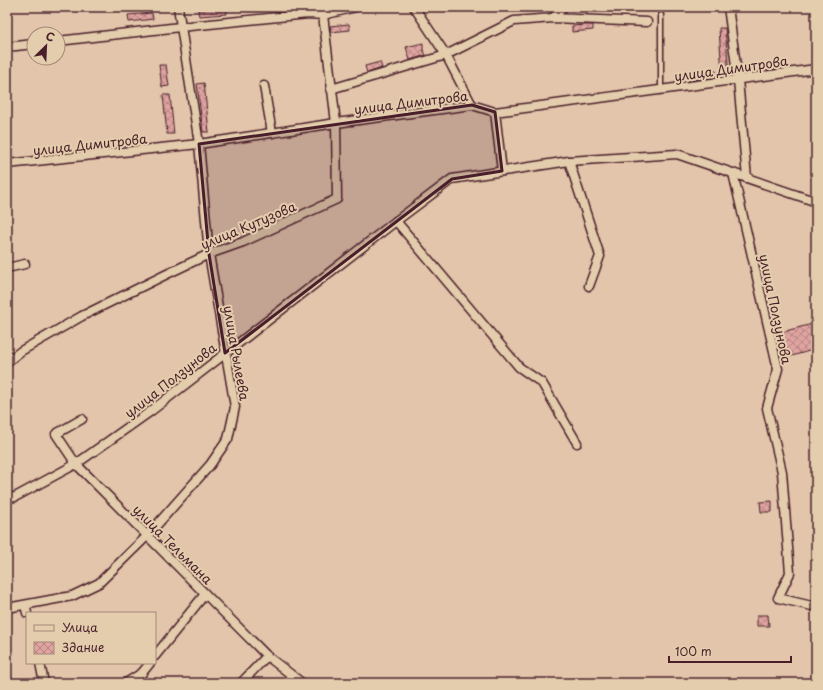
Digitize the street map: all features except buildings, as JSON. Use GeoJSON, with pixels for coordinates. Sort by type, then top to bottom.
{"type":"FeatureCollection","features":[{"type":"Feature","properties":{"kind":"street","name":"улица Рылеева"},"geometry":{"type":"LineString","coordinates":[[7,608],[26,609],[72,596],[98,583],[147,536],[210,465],[228,439],[235,407],[209,254],[199,144],[178,7]]}},
{"type":"Feature","properties":{"kind":"street"},"geometry":{"type":"LineString","coordinates":[[66,40],[308,10],[322,15],[356,7]]}},
{"type":"Feature","properties":{"kind":"street"},"geometry":{"type":"LineString","coordinates":[[414,7],[446,55],[472,105]]}},
{"type":"Feature","properties":{"kind":"street"},"geometry":{"type":"LineString","coordinates":[[553,18],[563,7]]}},
{"type":"Feature","properties":{"kind":"street"},"geometry":{"type":"LineString","coordinates":[[728,7],[738,80],[747,178]]}},
{"type":"Feature","properties":{"kind":"street","name":"улица Кутузова"},"geometry":{"type":"LineString","coordinates":[[7,362],[21,351],[82,316],[209,254],[243,242],[337,199],[336,123],[322,15]]}},
{"type":"Feature","properties":{"kind":"street"},"geometry":{"type":"LineString","coordinates":[[331,89],[446,55],[514,21],[553,18],[647,22]]}},
{"type":"Feature","properties":{"kind":"street"},"geometry":{"type":"LineString","coordinates":[[7,47],[26,45]]}},
{"type":"Feature","properties":{"kind":"street","name":"улица Димитрова"},"geometry":{"type":"LineString","coordinates":[[7,164],[199,144],[336,123],[472,105],[495,112],[816,69]]}},
{"type":"Feature","properties":{"kind":"street"},"geometry":{"type":"LineString","coordinates":[[264,86],[272,133]]}},
{"type":"Feature","properties":{"kind":"street"},"geometry":{"type":"LineString","coordinates":[[495,112],[502,171]]}},
{"type":"Feature","properties":{"kind":"street","name":"улица Ползунова"},"geometry":{"type":"LineString","coordinates":[[7,498],[15,497],[76,464],[151,411],[452,179],[568,161],[677,154],[814,201]]}},
{"type":"Feature","properties":{"kind":"street"},"geometry":{"type":"LineString","coordinates":[[568,161],[600,256],[589,286]]}},
{"type":"Feature","properties":{"kind":"street","name":"улица Ползунова"},"geometry":{"type":"LineString","coordinates":[[733,173],[778,369],[767,408],[782,472],[790,573],[778,598],[816,607]]}},
{"type":"Feature","properties":{"kind":"street"},"geometry":{"type":"LineString","coordinates":[[396,221],[519,367],[542,383],[577,443]]}},
{"type":"Feature","properties":{"kind":"street"},"geometry":{"type":"LineString","coordinates":[[7,268],[25,264]]}},
{"type":"Feature","properties":{"kind":"street","name":"улица Тельмана"},"geometry":{"type":"LineString","coordinates":[[82,419],[56,434],[76,464],[267,656],[302,683]]}},
{"type":"Feature","properties":{"kind":"street"},"geometry":{"type":"LineString","coordinates":[[156,655],[206,594]]}},
{"type":"Feature","properties":{"kind":"street"},"geometry":{"type":"LineString","coordinates":[[241,683],[267,656]]}},
{"type":"Feature","properties":{"kind":"street"},"geometry":{"type":"LineString","coordinates":[[40,664],[44,683]]}},
{"type":"Feature","properties":{"kind":"street"},"geometry":{"type":"LineString","coordinates":[[126,683],[142,673],[149,664]]}},
{"type":"Feature","properties":{"kind":"lane"},"geometry":{"type":"LineString","coordinates":[[660,15],[661,90]]}},
{"type":"Feature","properties":{"kind":"highlighted area"},"geometry":{"type":"Polygon","coordinates":[[[472,105],[495,112],[502,171],[452,179],[225,353],[209,254],[199,144],[472,105]]]}}]}
